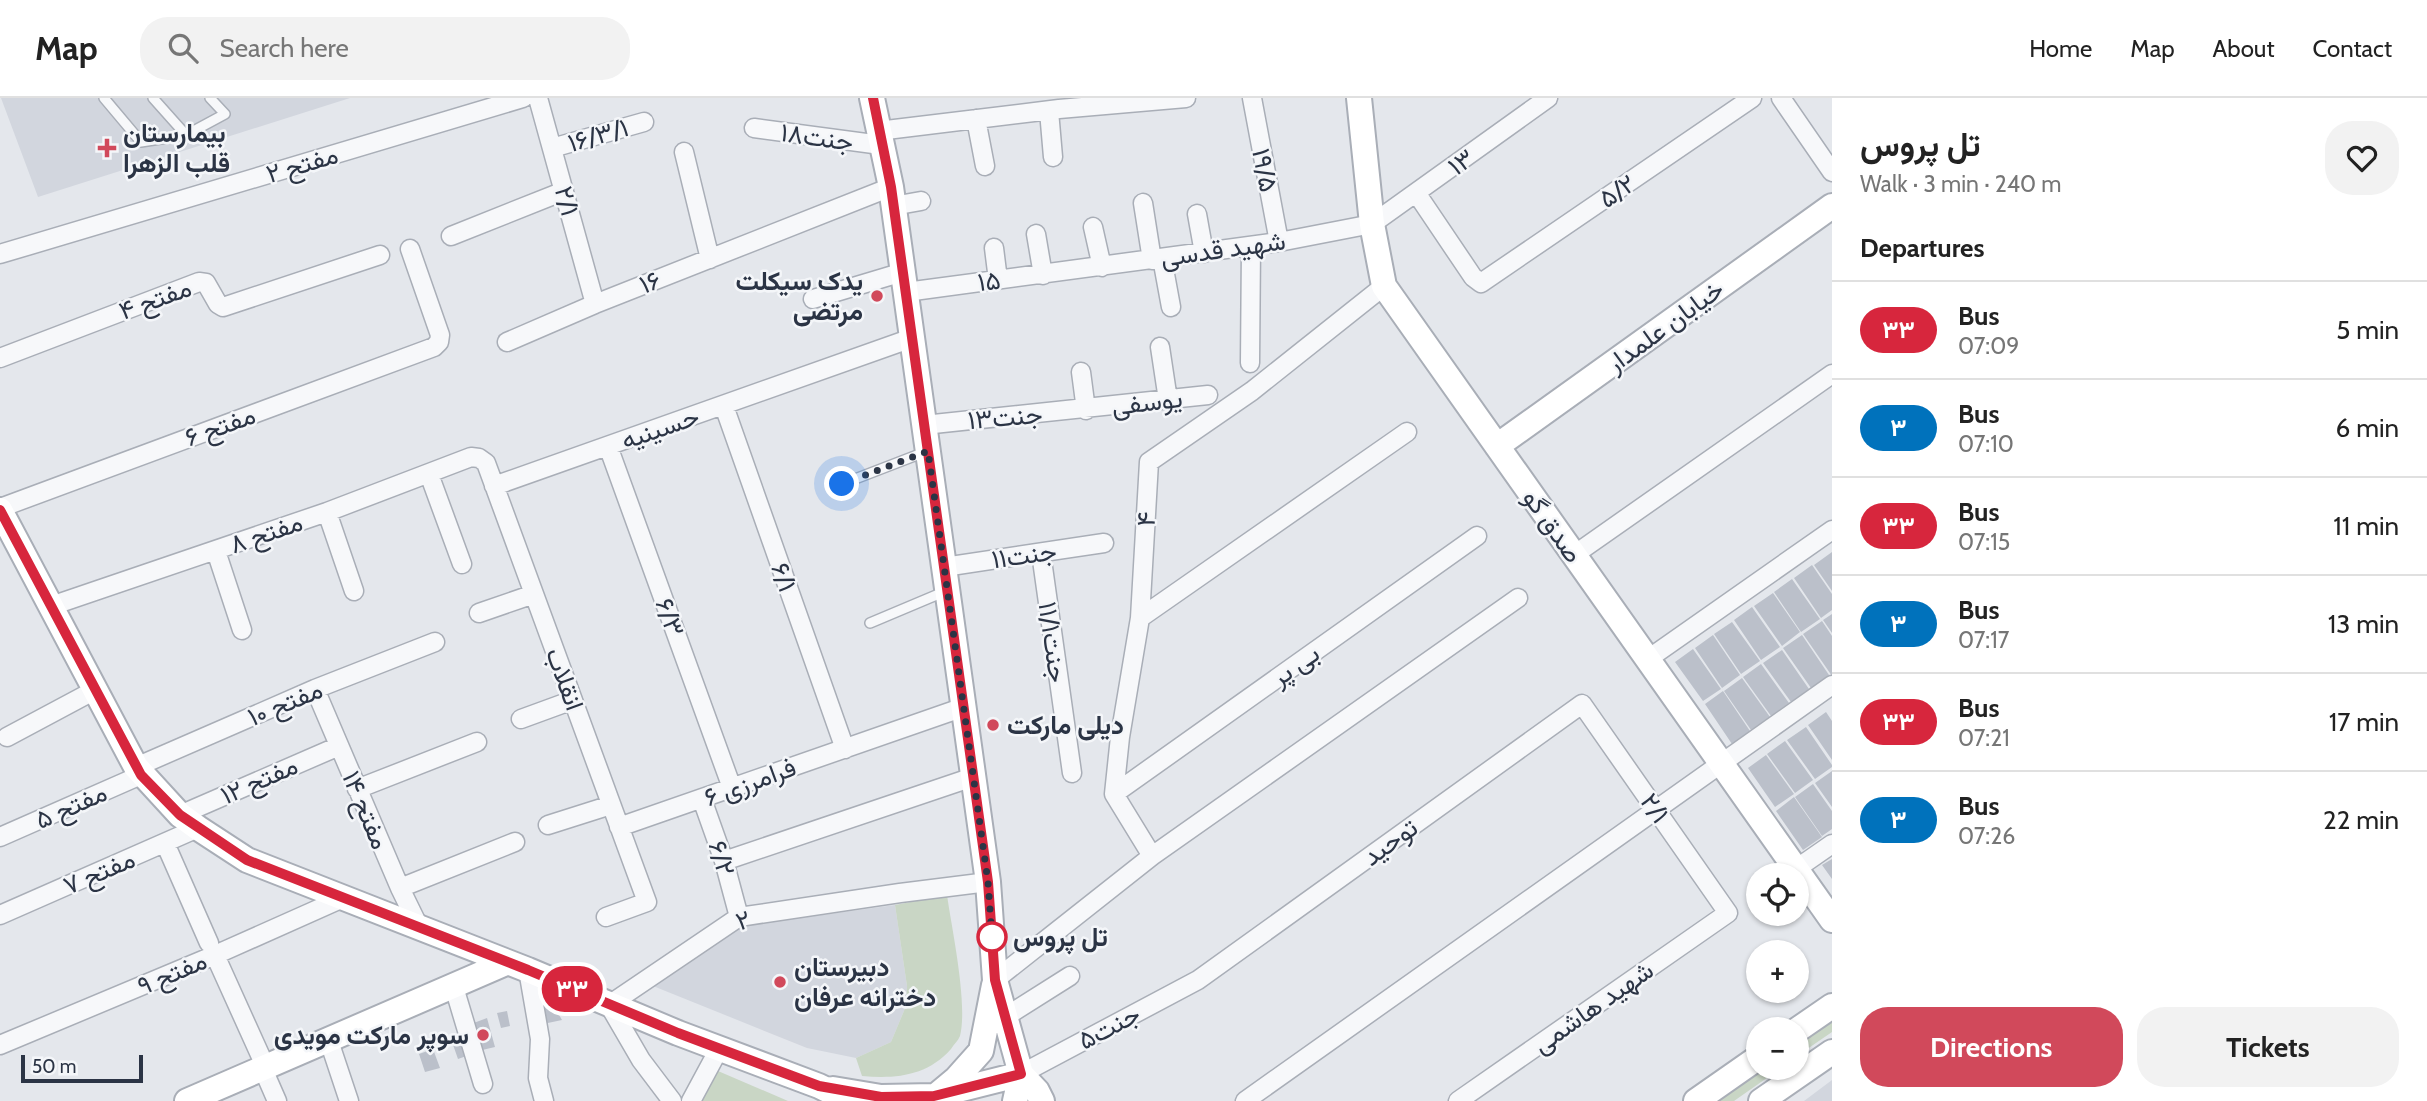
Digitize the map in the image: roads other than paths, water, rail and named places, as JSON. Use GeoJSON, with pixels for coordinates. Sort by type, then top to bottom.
{"type":"FeatureCollection","features":[{"type":"Feature","properties":{"kind":"street","name":"مفتح ۲"},"geometry":{"type":"LineString","coordinates":[[0,254],[523,98]]}},
{"type":"Feature","properties":{"kind":"street","name":"۲/۱"},"geometry":{"type":"LineString","coordinates":[[538,98],[595,304]]}},
{"type":"Feature","properties":{"kind":"street"},"geometry":{"type":"LineString","coordinates":[[873,98],[892,197],[964,707],[988,882],[995,980],[1021,1074],[1037,1091],[1042,1101]]}},
{"type":"Feature","properties":{"kind":"street","name":"جنت۱۸"},"geometry":{"type":"LineString","coordinates":[[754,128],[879,138],[976,120],[1017,106],[1186,98]]}},
{"type":"Feature","properties":{"kind":"street","name":"۱۹/۵"},"geometry":{"type":"LineString","coordinates":[[1252,98],[1279,242]]}},
{"type":"Feature","properties":{"kind":"street","name":"صدق گو"},"geometry":{"type":"LineString","coordinates":[[1359,98],[1372,224],[1384,286],[1792,863]]}},
{"type":"Feature","properties":{"kind":"street","name":"۱۳"},"geometry":{"type":"LineString","coordinates":[[1372,224],[1548,98]]}},
{"type":"Feature","properties":{"kind":"street","name":"۵/۲"},"geometry":{"type":"LineString","coordinates":[[1417,194],[1473,276],[1481,283],[1752,98]]}},
{"type":"Feature","properties":{"kind":"street"},"geometry":{"type":"LineString","coordinates":[[1781,98],[1832,172]]}},
{"type":"Feature","properties":{"kind":"street"},"geometry":{"type":"LineString","coordinates":[[1053,157],[1055,106]]}},
{"type":"Feature","properties":{"kind":"street"},"geometry":{"type":"LineString","coordinates":[[976,120],[985,166]]}},
{"type":"Feature","properties":{"kind":"street","name":"۱۶/۳/۱"},"geometry":{"type":"LineString","coordinates":[[552,148],[644,122]]}},
{"type":"Feature","properties":{"kind":"street"},"geometry":{"type":"LineString","coordinates":[[684,152],[710,259]]}},
{"type":"Feature","properties":{"kind":"street"},"geometry":{"type":"LineString","coordinates":[[451,236],[564,191]]}},
{"type":"Feature","properties":{"kind":"street","name":"۱۶"},"geometry":{"type":"LineString","coordinates":[[507,342],[795,225],[892,197],[921,201]]}},
{"type":"Feature","properties":{"kind":"street"},"geometry":{"type":"LineString","coordinates":[[1143,203],[1171,307]]}},
{"type":"Feature","properties":{"kind":"street","name":"خیابان علمدار"},"geometry":{"type":"LineString","coordinates":[[1497,446],[1832,206]]}},
{"type":"Feature","properties":{"kind":"street"},"geometry":{"type":"LineString","coordinates":[[1197,214],[1204,253]]}},
{"type":"Feature","properties":{"kind":"street","name":"شهید قدسی"},"geometry":{"type":"LineString","coordinates":[[1073,271],[1279,242],[1372,224]]}},
{"type":"Feature","properties":{"kind":"street"},"geometry":{"type":"LineString","coordinates":[[1093,227],[1102,267]]}},
{"type":"Feature","properties":{"kind":"street"},"geometry":{"type":"LineString","coordinates":[[1036,234],[1042,275]]}},
{"type":"Feature","properties":{"kind":"street"},"geometry":{"type":"LineString","coordinates":[[1250,363],[1251,246]]}},
{"type":"Feature","properties":{"kind":"street"},"geometry":{"type":"LineString","coordinates":[[994,248],[998,280]]}},
{"type":"Feature","properties":{"kind":"street","name":"مفتح ۶"},"geometry":{"type":"LineString","coordinates":[[0,509],[434,347],[439,342],[440,335],[410,249]]}},
{"type":"Feature","properties":{"kind":"street","name":"مفتح ۴"},"geometry":{"type":"LineString","coordinates":[[0,358],[199,282],[206,283],[218,304],[223,307],[380,255]]}},
{"type":"Feature","properties":{"kind":"street","name":"۱۵"},"geometry":{"type":"LineString","coordinates":[[813,299],[904,282],[998,280],[1073,271]]}},
{"type":"Feature","properties":{"kind":"street","name":"۴"},"geometry":{"type":"LineString","coordinates":[[1114,794],[1120,737],[1140,618],[1149,462],[1252,391],[1384,286]]}},
{"type":"Feature","properties":{"kind":"street","name":"حسینیه"},"geometry":{"type":"LineString","coordinates":[[494,486],[912,338]]}},
{"type":"Feature","properties":{"kind":"street"},"geometry":{"type":"LineString","coordinates":[[1160,347],[1168,400]]}},
{"type":"Feature","properties":{"kind":"street"},"geometry":{"type":"LineString","coordinates":[[1081,372],[1086,410]]}},
{"type":"Feature","properties":{"kind":"street"},"geometry":{"type":"LineString","coordinates":[[1574,555],[1832,374]]}},
{"type":"Feature","properties":{"kind":"street","name":"یوسفی"},"geometry":{"type":"LineString","coordinates":[[1086,410],[1208,395]]}},
{"type":"Feature","properties":{"kind":"street","name":"۶/۱"},"geometry":{"type":"LineString","coordinates":[[724,406],[845,749]]}},
{"type":"Feature","properties":{"kind":"street","name":"جنت۱۳"},"geometry":{"type":"LineString","coordinates":[[924,425],[1086,410]]}},
{"type":"Feature","properties":{"kind":"street"},"geometry":{"type":"LineString","coordinates":[[1140,618],[1407,432]]}},
{"type":"Feature","properties":{"kind":"street","name":"۶/۳"},"geometry":{"type":"LineString","coordinates":[[608,446],[732,788]]}},
{"type":"Feature","properties":{"kind":"street","name":"مفتح ۸"},"geometry":{"type":"LineString","coordinates":[[51,606],[327,512],[471,457],[479,458]]}},
{"type":"Feature","properties":{"kind":"street","name":"انقلاب"},"geometry":{"type":"LineString","coordinates":[[479,458],[486,463],[647,902],[606,917]]}},
{"type":"Feature","properties":{"kind":"street"},"geometry":{"type":"LineString","coordinates":[[429,474],[462,564]]}},
{"type":"Feature","properties":{"kind":"street"},"geometry":{"type":"LineString","coordinates":[[0,509],[139,771],[189,822],[247,860],[719,1049],[819,1086],[850,1101]]}},
{"type":"Feature","properties":{"kind":"street"},"geometry":{"type":"LineString","coordinates":[[327,512],[354,591]]}},
{"type":"Feature","properties":{"kind":"street"},"geometry":{"type":"LineString","coordinates":[[1648,659],[1832,530]]}},
{"type":"Feature","properties":{"kind":"street","name":"بی پر"},"geometry":{"type":"LineString","coordinates":[[1114,794],[1477,536]]}},
{"type":"Feature","properties":{"kind":"street","name":"جنت۱۱"},"geometry":{"type":"LineString","coordinates":[[946,579],[1041,553],[1104,543]]}},
{"type":"Feature","properties":{"kind":"street"},"geometry":{"type":"LineString","coordinates":[[216,551],[242,630]]}},
{"type":"Feature","properties":{"kind":"street","name":"جنت۱۱/۱"},"geometry":{"type":"LineString","coordinates":[[1041,553],[1072,773]]}},
{"type":"Feature","properties":{"kind":"street"},"geometry":{"type":"LineString","coordinates":[[479,614],[534,594]]}},
{"type":"Feature","properties":{"kind":"street"},"geometry":{"type":"LineString","coordinates":[[942,1099],[981,1051],[995,980],[1152,856],[1518,598]]}},
{"type":"Feature","properties":{"kind":"street","name":"مفتح ۱۰"},"geometry":{"type":"LineString","coordinates":[[139,771],[315,690],[435,642]]}},
{"type":"Feature","properties":{"kind":"street"},"geometry":{"type":"LineString","coordinates":[[1245,1101],[1832,685]]}},
{"type":"Feature","properties":{"kind":"street"},"geometry":{"type":"LineString","coordinates":[[7,737],[95,690]]}},
{"type":"Feature","properties":{"kind":"street","name":"مفتح ۱۴"},"geometry":{"type":"LineString","coordinates":[[315,690],[420,929]]}},
{"type":"Feature","properties":{"kind":"street"},"geometry":{"type":"LineString","coordinates":[[522,719],[572,700]]}},
{"type":"Feature","properties":{"kind":"street","name":"۲/۱"},"geometry":{"type":"LineString","coordinates":[[1582,704],[1728,913]]}},
{"type":"Feature","properties":{"kind":"street","name":"توحید"},"geometry":{"type":"LineString","coordinates":[[1198,980],[1582,704]]}},
{"type":"Feature","properties":{"kind":"street","name":"فرامرزی ۶"},"geometry":{"type":"LineString","coordinates":[[619,827],[964,707]]}},
{"type":"Feature","properties":{"kind":"street"},"geometry":{"type":"LineString","coordinates":[[357,789],[477,742]]}},
{"type":"Feature","properties":{"kind":"street","name":"مفتح ۱۲"},"geometry":{"type":"LineString","coordinates":[[189,822],[339,746]]}},
{"type":"Feature","properties":{"kind":"street","name":"مفتح ۵"},"geometry":{"type":"LineString","coordinates":[[0,837],[139,771]]}},
{"type":"Feature","properties":{"kind":"street"},"geometry":{"type":"LineString","coordinates":[[724,861],[973,777]]}},
{"type":"Feature","properties":{"kind":"street"},"geometry":{"type":"LineString","coordinates":[[1114,794],[1152,856]]}},
{"type":"Feature","properties":{"kind":"street","name":"۶/۲"},"geometry":{"type":"LineString","coordinates":[[702,799],[724,861],[739,917]]}},
{"type":"Feature","properties":{"kind":"street"},"geometry":{"type":"LineString","coordinates":[[548,825],[611,805]]}},
{"type":"Feature","properties":{"kind":"street","name":"مفتح ۷"},"geometry":{"type":"LineString","coordinates":[[0,915],[165,843],[189,822]]}},
{"type":"Feature","properties":{"kind":"street"},"geometry":{"type":"LineString","coordinates":[[400,888],[515,842]]}},
{"type":"Feature","properties":{"kind":"street"},"geometry":{"type":"LineString","coordinates":[[165,843],[277,1101]]}},
{"type":"Feature","properties":{"kind":"street"},"geometry":{"type":"LineString","coordinates":[[1805,863],[1832,844]]}},
{"type":"Feature","properties":{"kind":"street","name":"۲"},"geometry":{"type":"LineString","coordinates":[[609,1004],[739,917],[988,882]]}},
{"type":"Feature","properties":{"kind":"street","name":"صدق گو"},"geometry":{"type":"LineString","coordinates":[[1809,887],[1832,920]]}},
{"type":"Feature","properties":{"kind":"street","name":"مفتح ۹"},"geometry":{"type":"LineString","coordinates":[[0,1045],[212,949],[343,898]]}},
{"type":"Feature","properties":{"kind":"street","name":"شهید هاشمی"},"geometry":{"type":"LineString","coordinates":[[1458,1101],[1728,913]]}},
{"type":"Feature","properties":{"kind":"street"},"geometry":{"type":"LineString","coordinates":[[187,1101],[215,1096],[264,1069],[454,987],[517,967]]}},
{"type":"Feature","properties":{"kind":"street"},"geometry":{"type":"LineString","coordinates":[[517,967],[540,1039],[538,1078],[544,1101]]}},
{"type":"Feature","properties":{"kind":"street"},"geometry":{"type":"LineString","coordinates":[[1005,1017],[1070,976]]}},
{"type":"Feature","properties":{"kind":"street","name":"جنت۵"},"geometry":{"type":"LineString","coordinates":[[1021,1074],[1198,980]]}},
{"type":"Feature","properties":{"kind":"street"},"geometry":{"type":"LineString","coordinates":[[454,987],[483,1084]]}},
{"type":"Feature","properties":{"kind":"street"},"geometry":{"type":"LineString","coordinates":[[609,1004],[641,1060],[673,1101]]}},
{"type":"Feature","properties":{"kind":"street"},"geometry":{"type":"LineString","coordinates":[[1809,1022],[1832,1006]]}},
{"type":"Feature","properties":{"kind":"street"},"geometry":{"type":"LineString","coordinates":[[330,1041],[349,1101]]}},
{"type":"Feature","properties":{"kind":"street"},"geometry":{"type":"LineString","coordinates":[[691,1101],[719,1049]]}},
{"type":"Feature","properties":{"kind":"street"},"geometry":{"type":"LineString","coordinates":[[1761,1101],[1832,1052]]}},
{"type":"Feature","properties":{"kind":"street"},"geometry":{"type":"LineString","coordinates":[[1696,1101],[1746,1066]]}},
{"type":"Feature","properties":{"kind":"street"},"geometry":{"type":"LineString","coordinates":[[819,1086],[881,1097],[942,1099],[1021,1074]]}},
{"type":"Feature","properties":{"kind":"street"},"geometry":{"type":"LineString","coordinates":[[1015,1101],[1021,1074]]}},
{"type":"Feature","properties":{"kind":"lane"},"geometry":{"type":"LineString","coordinates":[[104,98],[141,142],[186,135],[225,114],[210,98]]}},
{"type":"Feature","properties":{"kind":"lane"},"geometry":{"type":"LineString","coordinates":[[153,98],[186,135]]}},
{"type":"Feature","properties":{"kind":"lane"},"geometry":{"type":"LineString","coordinates":[[842,484],[928,451]]}},
{"type":"Feature","properties":{"kind":"lane"},"geometry":{"type":"LineString","coordinates":[[870,623],[946,579]]}},
{"type":"Feature","properties":{"kind":"place","name":"بیمارستان قلب الزهرا"},"geometry":{"type":"Point","coordinates":[107,148]}},
{"type":"Feature","properties":{"kind":"place","name":"یدک سیکلت مرتضی"},"geometry":{"type":"Point","coordinates":[877,296]}},
{"type":"Feature","properties":{"kind":"place","name":"دیلی مارکت"},"geometry":{"type":"Point","coordinates":[993,725]}},
{"type":"Feature","properties":{"kind":"place","name":"تل پروس"},"geometry":{"type":"Point","coordinates":[992,937]}},
{"type":"Feature","properties":{"kind":"place","name":"دبیرستان دخترانه عرفان"},"geometry":{"type":"Point","coordinates":[780,982]}},
{"type":"Feature","properties":{"kind":"place","name":"سوپر مارکت مویدی"},"geometry":{"type":"Point","coordinates":[483,1035]}}]}
